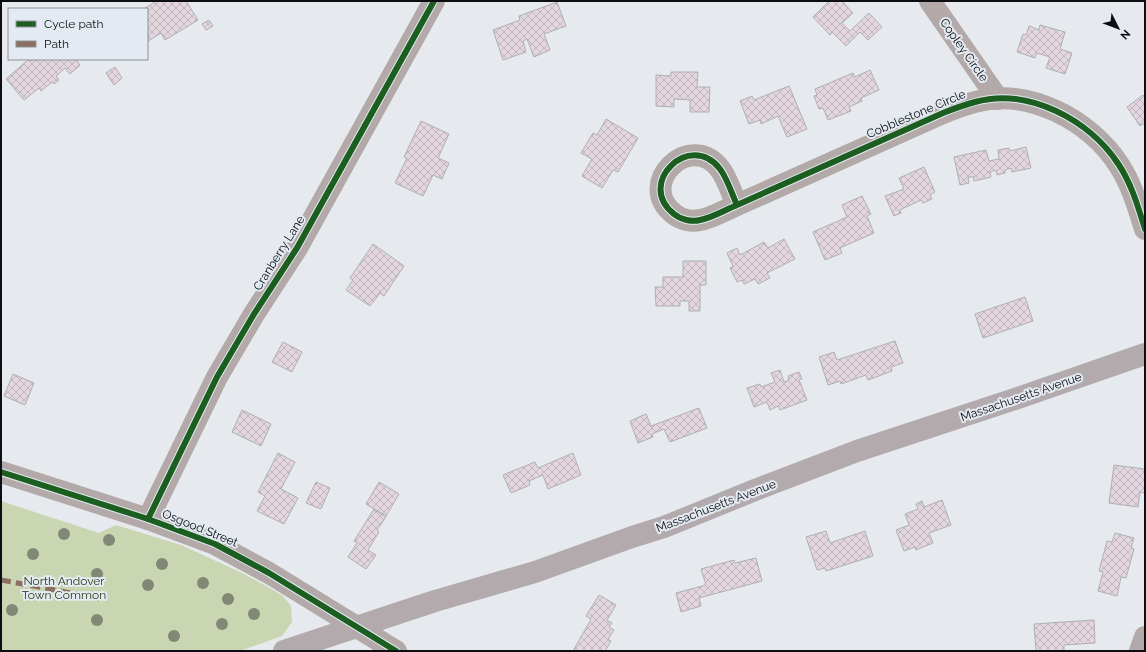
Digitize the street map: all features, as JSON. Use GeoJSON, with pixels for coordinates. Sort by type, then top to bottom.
{"type":"FeatureCollection","features":[{"type":"Feature","properties":{"kind":"main road","name":"Massachusetts Avenue"},"geometry":{"type":"LineString","coordinates":[[284,651],[435,601],[535,572],[664,527],[755,490],[857,452],[1145,354]]}},
{"type":"Feature","properties":{"kind":"street","name":"Cranberry Lane"},"geometry":{"type":"LineString","coordinates":[[148,519],[217,377],[254,314],[298,248],[434,1]]}},
{"type":"Feature","properties":{"kind":"street","name":"Copley Circle"},"geometry":{"type":"LineString","coordinates":[[930,1],[998,99]]}},
{"type":"Feature","properties":{"kind":"street","name":"Cobblestone Circle"},"geometry":{"type":"LineString","coordinates":[[736,205],[943,113],[975,102],[998,99],[1024,100],[1052,109],[1080,124],[1101,142],[1119,164],[1131,187],[1145,230]]}},
{"type":"Feature","properties":{"kind":"street","name":"Osgood Street"},"geometry":{"type":"LineString","coordinates":[[1,472],[148,519],[215,544],[305,594],[396,651]]}},
{"type":"Feature","properties":{"kind":"street"},"geometry":{"type":"LineString","coordinates":[[1140,651],[1145,637]]}},
{"type":"Feature","properties":{"kind":"green space","name":"North Andover Town Common"},"geometry":{"type":"Polygon","coordinates":[[[1,501],[99,533],[116,525],[181,545],[242,573],[283,596],[291,606],[292,622],[282,636],[240,651],[1,651],[1,501]]]}},
{"type":"Feature","properties":{"kind":"building"},"geometry":{"type":"Polygon","coordinates":[[[156,1],[186,1],[198,20],[165,40],[161,33],[148,41],[148,8],[146,8],[156,1]]]}},
{"type":"Feature","properties":{"kind":"building"},"geometry":{"type":"Polygon","coordinates":[[[829,1],[842,1],[853,13],[842,23],[850,31],[869,13],[882,27],[868,40],[860,32],[846,46],[832,32],[830,35],[813,17],[829,1]]]}},
{"type":"Feature","properties":{"kind":"building"},"geometry":{"type":"Polygon","coordinates":[[[557,2],[566,26],[544,34],[550,50],[534,57],[527,39],[523,41],[526,52],[503,60],[493,30],[520,20],[519,16],[557,2]]]}},
{"type":"Feature","properties":{"kind":"building"},"geometry":{"type":"Polygon","coordinates":[[[209,20],[213,26],[206,30],[202,24],[209,20]]]}},
{"type":"Feature","properties":{"kind":"building"},"geometry":{"type":"Polygon","coordinates":[[[1040,25],[1065,32],[1060,49],[1072,53],[1065,74],[1046,68],[1050,57],[1037,53],[1035,58],[1017,52],[1023,34],[1026,35],[1029,26],[1039,30],[1040,25]]]}},
{"type":"Feature","properties":{"kind":"building"},"geometry":{"type":"Polygon","coordinates":[[[28,60],[78,60],[77,61],[80,65],[70,74],[65,68],[56,76],[59,80],[54,84],[52,82],[41,91],[39,88],[24,100],[6,79],[28,60]]]}},
{"type":"Feature","properties":{"kind":"building"},"geometry":{"type":"Polygon","coordinates":[[[115,67],[122,78],[114,85],[106,73],[115,67]]]}},
{"type":"Feature","properties":{"kind":"building"},"geometry":{"type":"Polygon","coordinates":[[[870,70],[879,90],[861,98],[862,101],[849,107],[851,111],[828,120],[823,108],[819,109],[814,96],[817,95],[815,89],[853,73],[855,77],[870,70]]]}},
{"type":"Feature","properties":{"kind":"building"},"geometry":{"type":"Polygon","coordinates":[[[671,72],[698,72],[697,87],[710,87],[709,112],[690,112],[690,100],[674,99],[674,107],[656,106],[656,75],[671,76],[671,72]]]}},
{"type":"Feature","properties":{"kind":"building"},"geometry":{"type":"Polygon","coordinates":[[[789,86],[807,129],[787,137],[778,116],[761,124],[760,120],[749,124],[740,101],[752,96],[754,100],[789,86]]]}},
{"type":"Feature","properties":{"kind":"building"},"geometry":{"type":"Polygon","coordinates":[[[1143,95],[1145,97],[1145,123],[1140,126],[1127,107],[1143,95]]]}},
{"type":"Feature","properties":{"kind":"building"},"geometry":{"type":"Polygon","coordinates":[[[606,119],[638,138],[618,172],[613,170],[602,188],[582,176],[592,159],[581,153],[593,133],[597,135],[606,119]]]}},
{"type":"Feature","properties":{"kind":"building"},"geometry":{"type":"Polygon","coordinates":[[[421,121],[449,134],[438,158],[449,163],[442,179],[433,175],[423,196],[395,183],[407,158],[404,157],[421,121]]]}},
{"type":"Feature","properties":{"kind":"building"},"geometry":{"type":"Polygon","coordinates":[[[1026,147],[1031,168],[1012,172],[1011,168],[1005,170],[1005,173],[997,175],[996,170],[990,172],[991,177],[974,181],[973,176],[968,178],[969,183],[960,185],[954,157],[986,150],[989,161],[999,159],[998,150],[1009,148],[1010,151],[1026,147]]]}},
{"type":"Feature","properties":{"kind":"building"},"geometry":{"type":"Polygon","coordinates":[[[924,167],[935,192],[930,195],[932,199],[923,203],[921,200],[900,210],[901,213],[894,216],[885,196],[904,189],[899,178],[924,167]]]}},
{"type":"Feature","properties":{"kind":"building"},"geometry":{"type":"Polygon","coordinates":[[[862,196],[871,214],[867,216],[874,233],[840,248],[842,253],[825,260],[813,232],[847,217],[842,205],[862,196]]]}},
{"type":"Feature","properties":{"kind":"building"},"geometry":{"type":"Polygon","coordinates":[[[784,239],[795,259],[767,273],[770,278],[758,284],[755,279],[744,284],[742,280],[737,282],[730,268],[733,266],[727,253],[737,248],[740,255],[764,242],[768,248],[784,239]]]}},
{"type":"Feature","properties":{"kind":"building"},"geometry":{"type":"Polygon","coordinates":[[[373,244],[404,266],[384,296],[380,293],[370,306],[346,290],[353,280],[350,278],[373,244]]]}},
{"type":"Feature","properties":{"kind":"building"},"geometry":{"type":"Polygon","coordinates":[[[683,261],[706,261],[706,285],[700,285],[700,311],[689,311],[689,301],[680,301],[680,306],[656,306],[655,287],[663,287],[663,277],[683,277],[683,261]]]}},
{"type":"Feature","properties":{"kind":"building"},"geometry":{"type":"Polygon","coordinates":[[[1025,297],[1033,321],[983,338],[975,314],[1025,297]]]}},
{"type":"Feature","properties":{"kind":"building"},"geometry":{"type":"Polygon","coordinates":[[[895,341],[903,363],[891,367],[892,371],[868,380],[866,375],[841,384],[840,381],[828,385],[819,357],[834,352],[837,360],[895,341]]]}},
{"type":"Feature","properties":{"kind":"building"},"geometry":{"type":"Polygon","coordinates":[[[283,342],[302,352],[292,372],[272,362],[283,342]]]}},
{"type":"Feature","properties":{"kind":"building"},"geometry":{"type":"Polygon","coordinates":[[[780,370],[784,382],[789,380],[788,376],[799,372],[802,379],[799,380],[807,400],[780,410],[778,406],[770,410],[767,402],[754,407],[747,388],[760,384],[761,387],[775,382],[771,373],[780,370]]]}},
{"type":"Feature","properties":{"kind":"building"},"geometry":{"type":"Polygon","coordinates":[[[13,374],[34,383],[25,405],[4,396],[13,374]]]}},
{"type":"Feature","properties":{"kind":"building"},"geometry":{"type":"Polygon","coordinates":[[[699,408],[707,428],[670,442],[664,429],[652,434],[653,437],[638,443],[630,421],[646,414],[651,426],[699,408]]]}},
{"type":"Feature","properties":{"kind":"building"},"geometry":{"type":"Polygon","coordinates":[[[242,410],[271,424],[261,446],[232,432],[242,410]]]}},
{"type":"Feature","properties":{"kind":"building"},"geometry":{"type":"Polygon","coordinates":[[[278,453],[295,462],[281,489],[298,498],[284,524],[257,511],[265,496],[258,492],[278,453]]]}},
{"type":"Feature","properties":{"kind":"building"},"geometry":{"type":"Polygon","coordinates":[[[573,453],[581,475],[548,489],[543,475],[529,481],[530,485],[511,493],[503,475],[535,462],[538,468],[573,453]]]}},
{"type":"Feature","properties":{"kind":"building"},"geometry":{"type":"Polygon","coordinates":[[[1114,465],[1145,469],[1145,493],[1140,492],[1138,507],[1109,503],[1114,465]]]}},
{"type":"Feature","properties":{"kind":"building"},"geometry":{"type":"Polygon","coordinates":[[[316,482],[330,488],[321,509],[306,503],[316,482]]]}},
{"type":"Feature","properties":{"kind":"building"},"geometry":{"type":"Polygon","coordinates":[[[379,482],[399,494],[386,516],[366,504],[379,482]]]}},
{"type":"Feature","properties":{"kind":"building"},"geometry":{"type":"Polygon","coordinates":[[[942,500],[951,525],[929,533],[933,543],[916,550],[915,547],[904,551],[896,530],[909,525],[905,514],[918,509],[916,504],[922,501],[924,507],[942,500]]]}},
{"type":"Feature","properties":{"kind":"building"},"geometry":{"type":"Polygon","coordinates":[[[374,509],[386,517],[377,530],[379,532],[368,550],[376,555],[366,569],[348,557],[357,543],[354,541],[374,509]]]}},
{"type":"Feature","properties":{"kind":"building"},"geometry":{"type":"Polygon","coordinates":[[[826,531],[830,543],[865,531],[873,556],[826,571],[825,568],[817,570],[806,537],[826,531]]]}},
{"type":"Feature","properties":{"kind":"building"},"geometry":{"type":"Polygon","coordinates":[[[1115,533],[1134,538],[1131,548],[1134,549],[1126,578],[1121,577],[1117,596],[1098,591],[1103,572],[1099,571],[1107,541],[1112,542],[1115,533]]]}},
{"type":"Feature","properties":{"kind":"building"},"geometry":{"type":"Polygon","coordinates":[[[756,558],[762,581],[699,598],[701,606],[681,612],[676,593],[706,585],[701,569],[734,560],[735,563],[756,558]]]}},
{"type":"Feature","properties":{"kind":"building"},"geometry":{"type":"Polygon","coordinates":[[[599,595],[616,605],[607,620],[612,623],[609,627],[614,630],[608,639],[611,641],[605,651],[573,651],[591,619],[586,616],[599,595]]]}},
{"type":"Feature","properties":{"kind":"building"},"geometry":{"type":"Polygon","coordinates":[[[1094,620],[1095,643],[1064,645],[1064,651],[1036,651],[1034,624],[1094,620]]]}},
{"type":"Feature","properties":{"kind":"marked path"},"geometry":{"type":"LineString","coordinates":[[1,580],[104,599]]}},
{"type":"Feature","properties":{"kind":"cycle path"},"geometry":{"type":"LineString","coordinates":[[148,519],[217,377],[254,314],[297,248],[434,1]]}},
{"type":"Feature","properties":{"kind":"cycle path"},"geometry":{"type":"LineString","coordinates":[[737,205],[723,173],[708,159],[695,155],[682,158],[671,166],[664,176],[661,189],[664,202],[674,214],[680,218],[690,221],[697,221],[714,216],[943,113],[975,102],[995,99],[1016,99],[1036,103],[1075,121],[1092,134],[1107,149],[1128,180],[1145,229]]}},
{"type":"Feature","properties":{"kind":"cycle path"},"geometry":{"type":"LineString","coordinates":[[1,472],[148,519],[215,544],[269,573],[396,651]]}}]}
